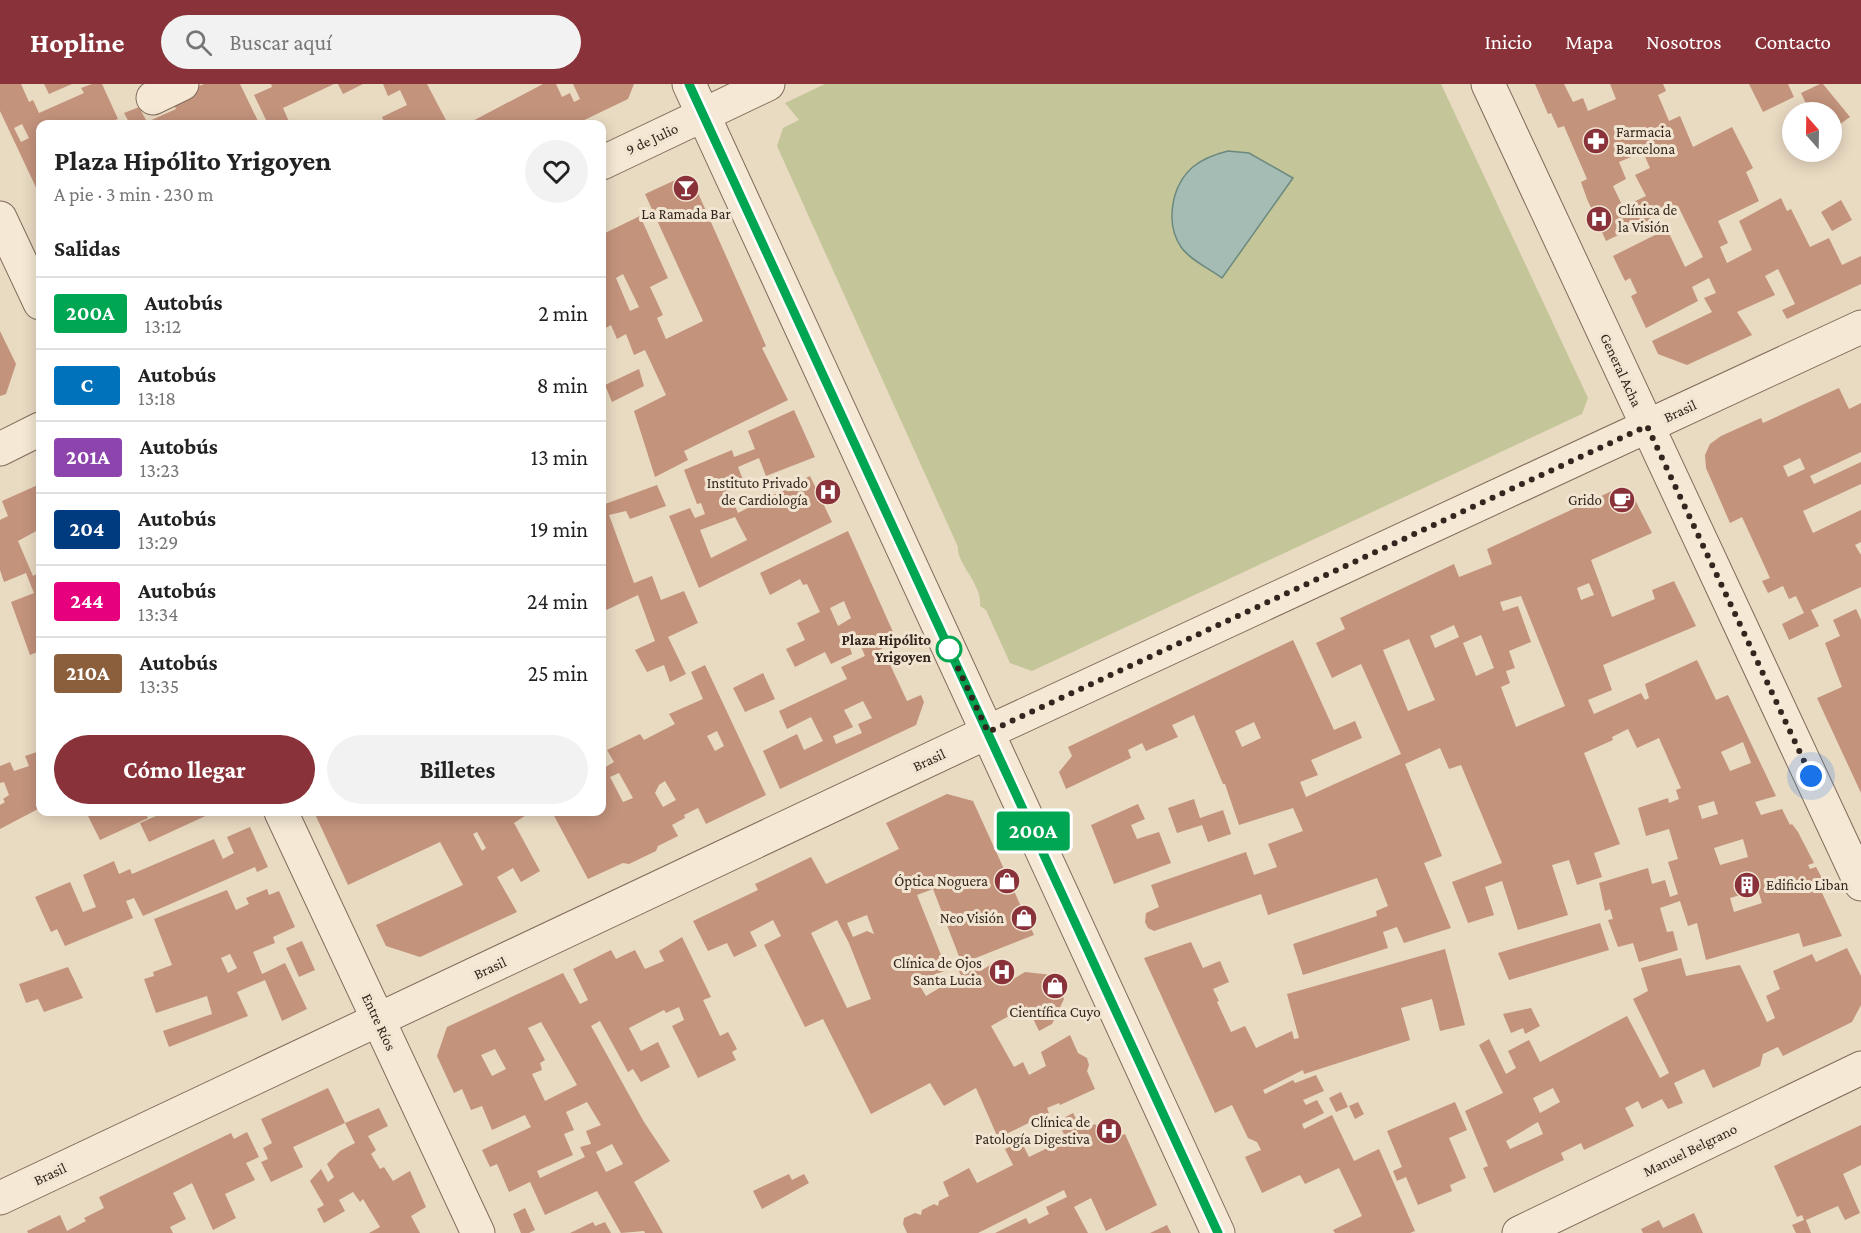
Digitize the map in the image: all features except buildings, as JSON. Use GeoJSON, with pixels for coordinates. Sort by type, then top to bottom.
{"type":"FeatureCollection","features":[{"type":"Feature","properties":{"kind":"street"},"geometry":{"type":"LineString","coordinates":[[153,98],[182,84]]}},
{"type":"Feature","properties":{"kind":"street"},"geometry":{"type":"LineString","coordinates":[[689,84],[1218,1233]]}},
{"type":"Feature","properties":{"kind":"street","name":"9 de Julio"},"geometry":{"type":"LineString","coordinates":[[606,161],[768,84]]}},
{"type":"Feature","properties":{"kind":"street","name":"General Acha"},"geometry":{"type":"LineString","coordinates":[[1488,84],[1861,884]]}},
{"type":"Feature","properties":{"kind":"street"},"geometry":{"type":"LineString","coordinates":[[0,218],[36,294]]}},
{"type":"Feature","properties":{"kind":"street","name":"Brasil"},"geometry":{"type":"LineString","coordinates":[[0,1198],[988,732],[1861,327]]}},
{"type":"Feature","properties":{"kind":"street"},"geometry":{"type":"LineString","coordinates":[[0,448],[36,431]]}},
{"type":"Feature","properties":{"kind":"street","name":"Entre Ríos"},"geometry":{"type":"LineString","coordinates":[[283,816],[478,1233]]}},
{"type":"Feature","properties":{"kind":"street","name":"Manuel Belgrano"},"geometry":{"type":"LineString","coordinates":[[1519,1233],[1861,1068]]}},
{"type":"Feature","properties":{"kind":"green space"},"geometry":{"type":"Polygon","coordinates":[[[825,84],[1441,84],[1588,398],[1582,414],[1032,671],[1010,663],[986,610],[980,606],[978,590],[961,560],[958,547],[777,146],[783,128],[799,120],[785,103],[825,84]]]}},
{"type":"Feature","properties":{"kind":"shaded area"},"geometry":{"type":"Polygon","coordinates":[[[1228,151],[1249,153],[1293,178],[1222,278],[1185,252],[1176,237],[1172,216],[1176,194],[1186,174],[1201,161],[1228,151]]]}},
{"type":"Feature","properties":{"kind":"bus line","name":"200A"},"geometry":{"type":"LineString","coordinates":[[689,84],[1218,1233]]}},
{"type":"Feature","properties":{"kind":"place","name":"Farmacia Barcelona"},"geometry":{"type":"Point","coordinates":[1596,141]}},
{"type":"Feature","properties":{"kind":"place","name":"La Ramada Bar"},"geometry":{"type":"Point","coordinates":[686,188]}},
{"type":"Feature","properties":{"kind":"place","name":"Clínica de la Visión"},"geometry":{"type":"Point","coordinates":[1599,219]}},
{"type":"Feature","properties":{"kind":"place","name":"Instituto Privado de Cardiología"},"geometry":{"type":"Point","coordinates":[828,492]}},
{"type":"Feature","properties":{"kind":"place","name":"Grido"},"geometry":{"type":"Point","coordinates":[1622,500]}},
{"type":"Feature","properties":{"kind":"place","name":"Plaza Hipólito Yrigoyen"},"geometry":{"type":"Point","coordinates":[949,649]}},
{"type":"Feature","properties":{"kind":"place","name":"Óptica Noguera"},"geometry":{"type":"Point","coordinates":[1007,881]}},
{"type":"Feature","properties":{"kind":"place","name":"Edificio Liban"},"geometry":{"type":"Point","coordinates":[1747,885]}},
{"type":"Feature","properties":{"kind":"place","name":"Neo Visión"},"geometry":{"type":"Point","coordinates":[1024,918]}},
{"type":"Feature","properties":{"kind":"place","name":"Clínica de Ojos Santa Lucia"},"geometry":{"type":"Point","coordinates":[1002,972]}},
{"type":"Feature","properties":{"kind":"place","name":"Científica Cuyo"},"geometry":{"type":"Point","coordinates":[1055,986]}},
{"type":"Feature","properties":{"kind":"place","name":"Clínica de Patología Digestiva"},"geometry":{"type":"Point","coordinates":[1109,1131]}},
{"type":"Feature","properties":{"kind":"route"},"geometry":{"type":"LineString","coordinates":[[949,649],[988,732],[1647,426],[1811,776]]}}]}
